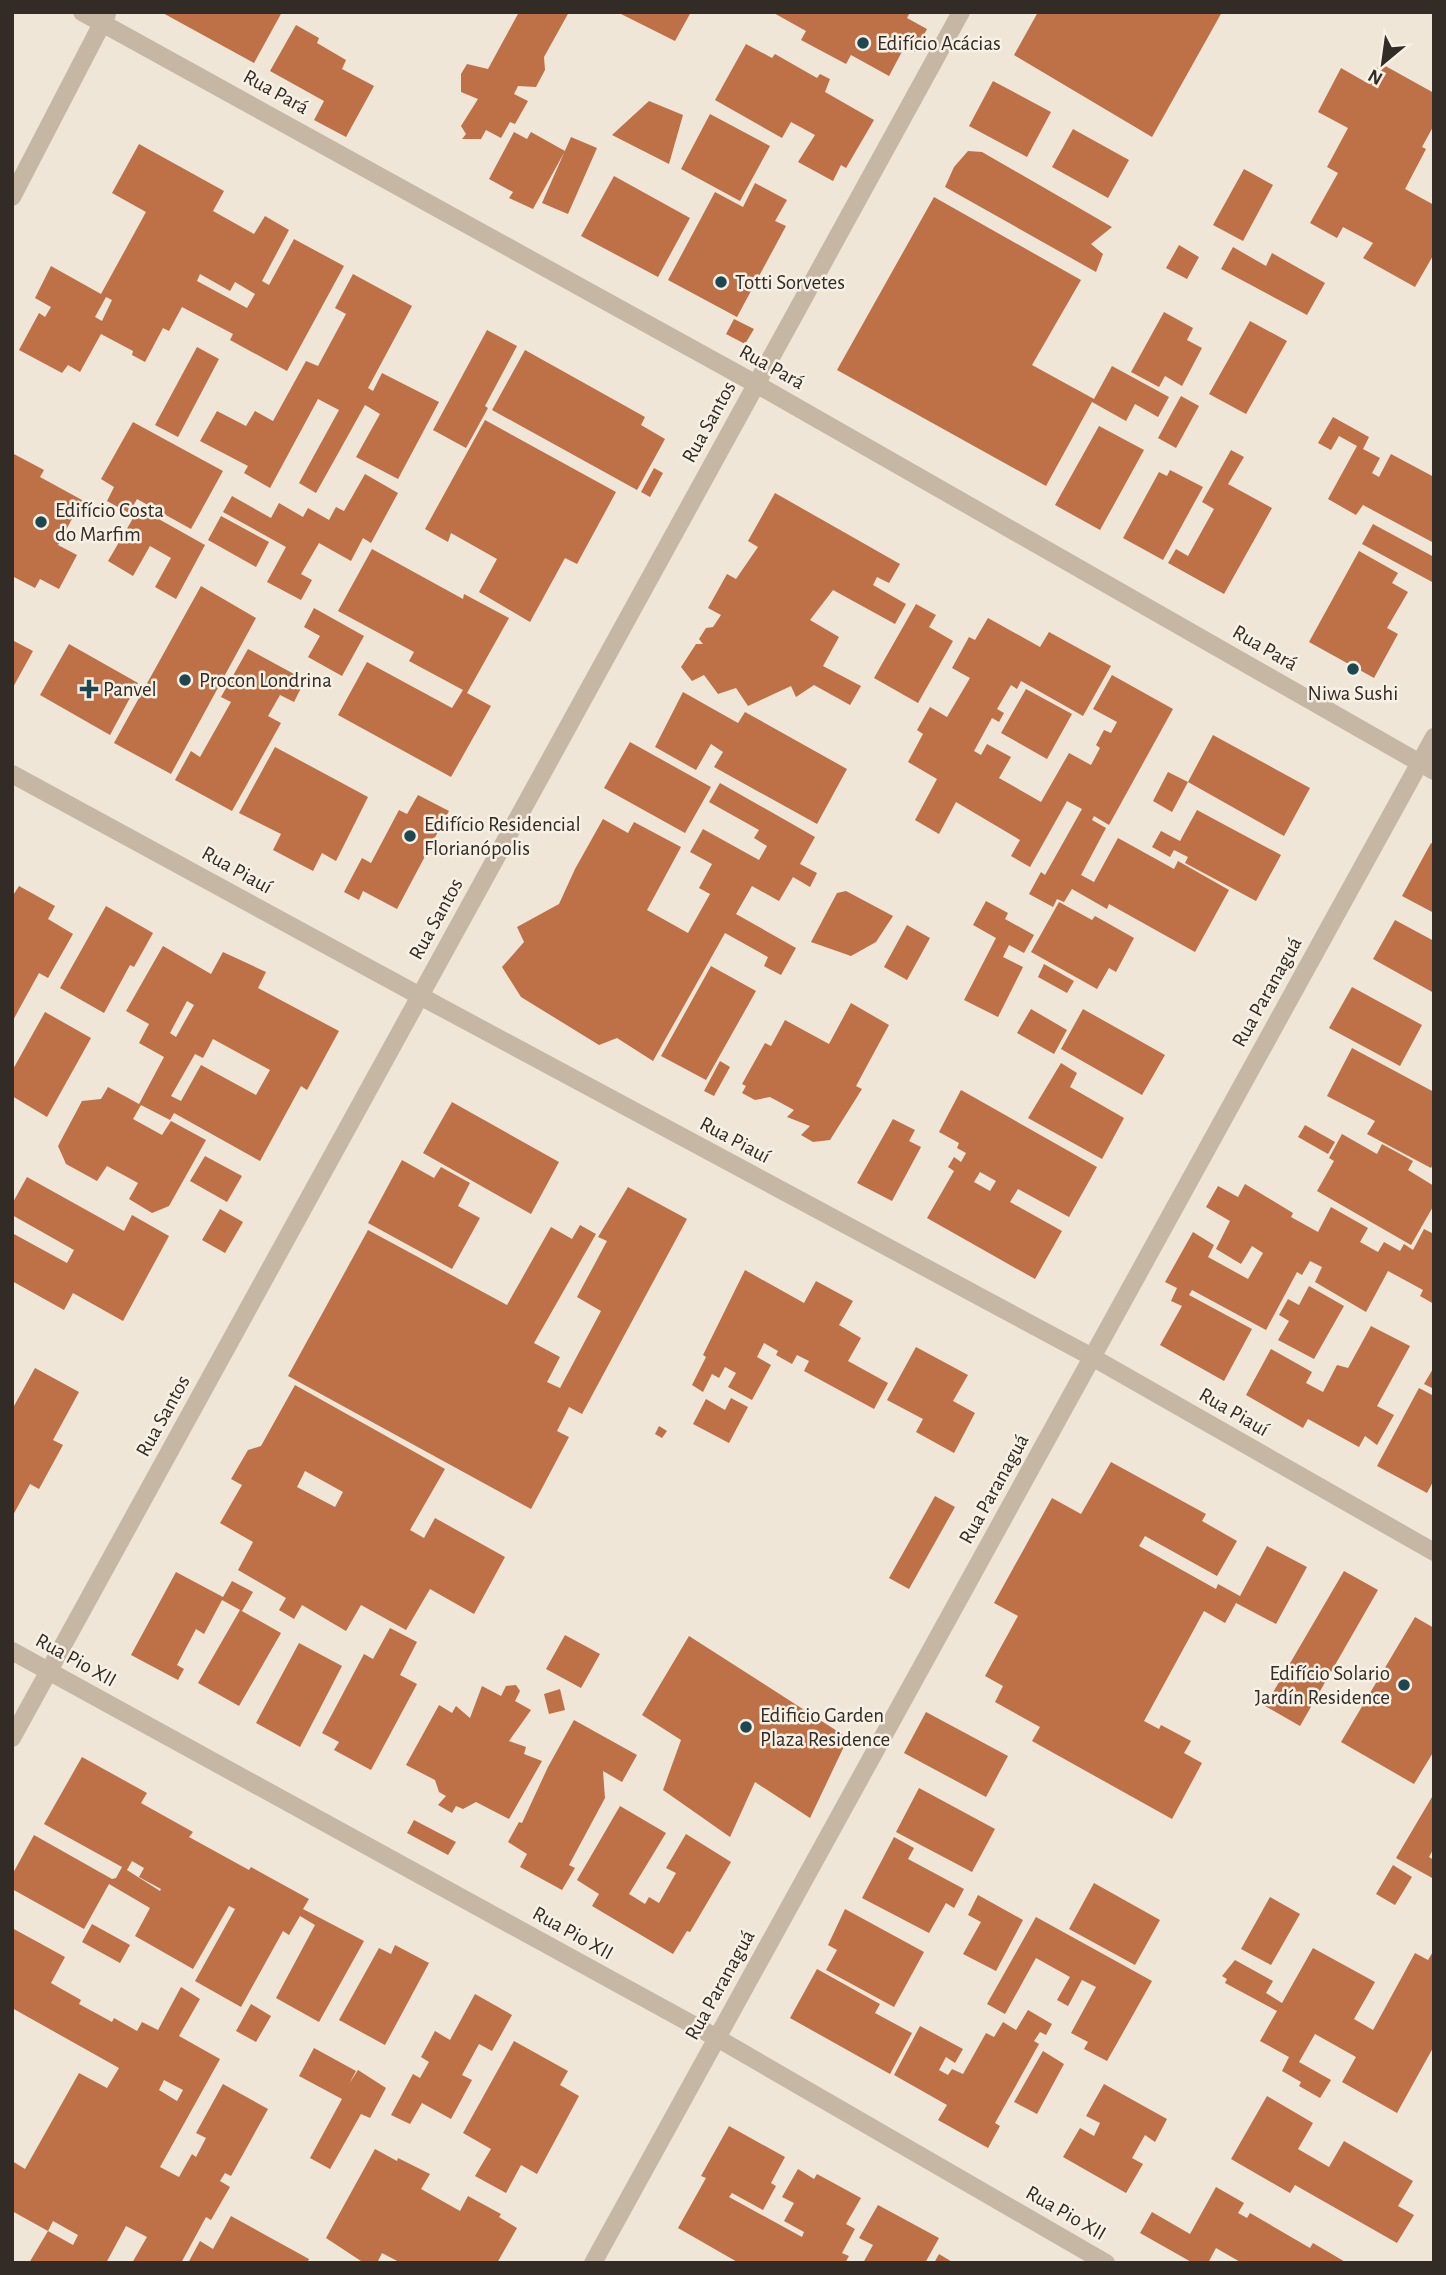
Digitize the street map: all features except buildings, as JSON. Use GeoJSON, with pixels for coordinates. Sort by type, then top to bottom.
{"type":"FeatureCollection","features":[{"type":"Feature","properties":{"kind":"street","name":"Rua Pará"},"geometry":{"type":"LineString","coordinates":[[82,12],[105,17],[1427,766]]}},
{"type":"Feature","properties":{"kind":"street","name":"Rua Santos"},"geometry":{"type":"LineString","coordinates":[[12,1738],[961,12]]}},
{"type":"Feature","properties":{"kind":"street"},"geometry":{"type":"LineString","coordinates":[[12,197],[105,17]]}},
{"type":"Feature","properties":{"kind":"street","name":"Rua Paranaguá"},"geometry":{"type":"LineString","coordinates":[[593,2263],[1092,1357],[1427,766],[1434,737]]}},
{"type":"Feature","properties":{"kind":"street","name":"Rua Piauí"},"geometry":{"type":"LineString","coordinates":[[12,774],[1092,1357],[1434,1552]]}},
{"type":"Feature","properties":{"kind":"street","name":"Rua Pio XII"},"geometry":{"type":"LineString","coordinates":[[12,1651],[717,2038],[1106,2263]]}},
{"type":"Feature","properties":{"kind":"place","name":"Edifício Acácias"},"geometry":{"type":"Point","coordinates":[863,43]}},
{"type":"Feature","properties":{"kind":"place","name":"Totti Sorvetes"},"geometry":{"type":"Point","coordinates":[721,282]}},
{"type":"Feature","properties":{"kind":"place","name":"Edifício Costa do Marfim"},"geometry":{"type":"Point","coordinates":[41,522]}},
{"type":"Feature","properties":{"kind":"place","name":"Niwa Sushi"},"geometry":{"type":"Point","coordinates":[1353,669]}},
{"type":"Feature","properties":{"kind":"place","name":"Procon Londrina"},"geometry":{"type":"Point","coordinates":[185,680]}},
{"type":"Feature","properties":{"kind":"place","name":"Panvel"},"geometry":{"type":"Point","coordinates":[89,689]}},
{"type":"Feature","properties":{"kind":"place","name":"Edifício Residencial Florianópolis"},"geometry":{"type":"Point","coordinates":[410,836]}},
{"type":"Feature","properties":{"kind":"place","name":"Edifício Solario Jardín Residence"},"geometry":{"type":"Point","coordinates":[1404,1685]}},
{"type":"Feature","properties":{"kind":"place","name":"Edificio Garden Plaza Residence"},"geometry":{"type":"Point","coordinates":[746,1727]}}]}
